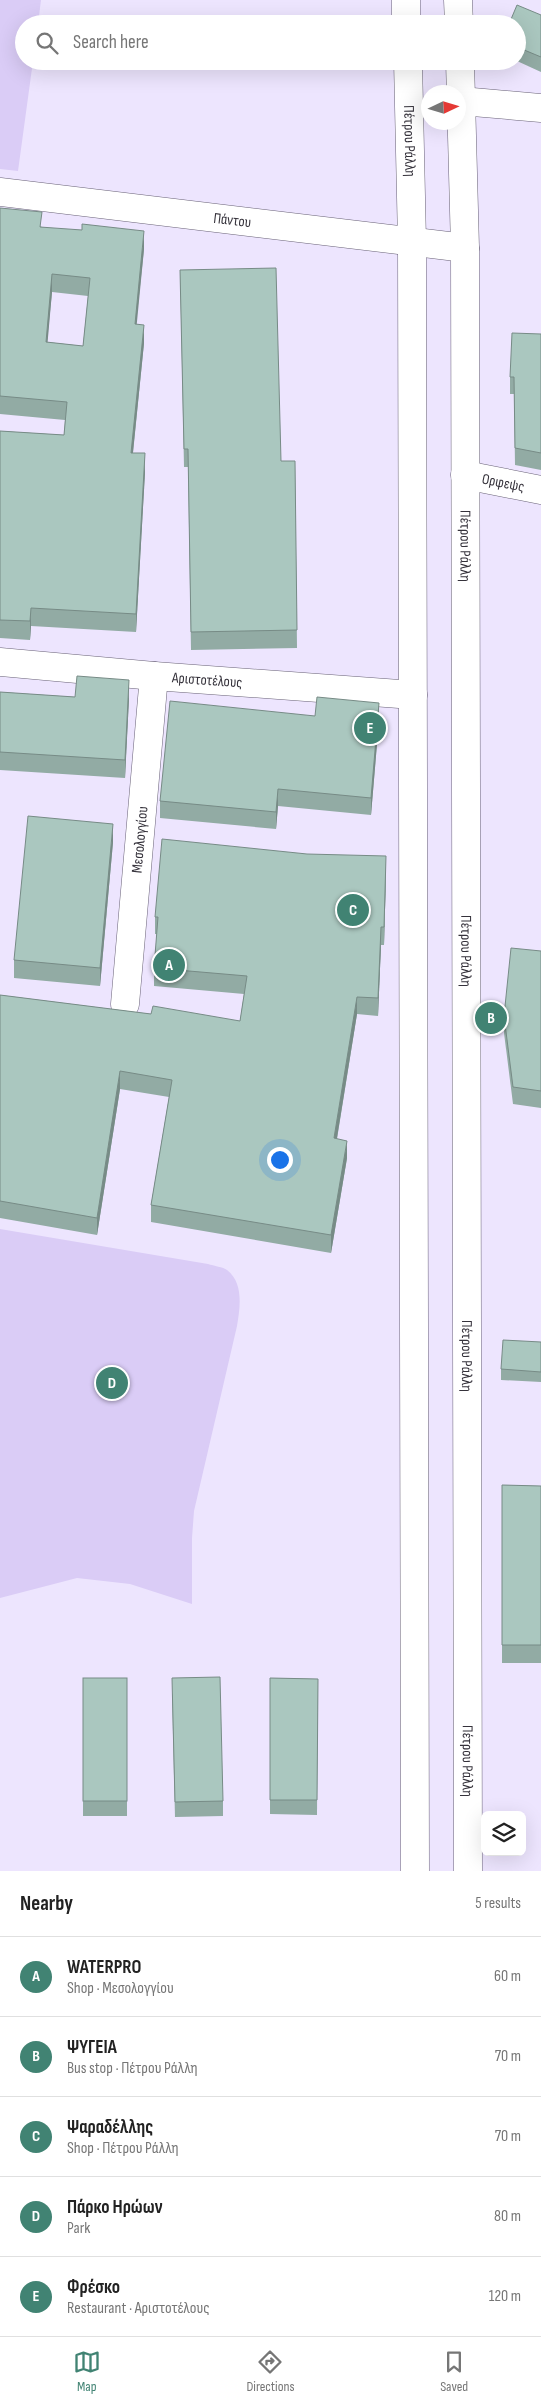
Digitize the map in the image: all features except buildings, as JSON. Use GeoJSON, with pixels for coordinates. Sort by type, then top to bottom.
{"type":"FeatureCollection","features":[{"type":"Feature","properties":{"kind":"main road"},"geometry":{"type":"LineString","coordinates":[[406,0],[406,15]]}},
{"type":"Feature","properties":{"kind":"main road"},"geometry":{"type":"LineString","coordinates":[[458,0],[459,15]]}},
{"type":"Feature","properties":{"kind":"main road","name":"Πέτρου Ράλλη"},"geometry":{"type":"LineString","coordinates":[[408,70],[412,242],[416,1871]]}},
{"type":"Feature","properties":{"kind":"main road","name":"Πέτρου Ράλλη"},"geometry":{"type":"LineString","coordinates":[[460,70],[461,85]]}},
{"type":"Feature","properties":{"kind":"main road"},"geometry":{"type":"LineString","coordinates":[[466,101],[541,108]]}},
{"type":"Feature","properties":{"kind":"main road","name":"Πέτρου Ράλλη"},"geometry":{"type":"LineString","coordinates":[[462,130],[465,248],[468,1871]]}},
{"type":"Feature","properties":{"kind":"main road","name":"Πάντου"},"geometry":{"type":"LineString","coordinates":[[0,192],[465,248]]}},
{"type":"Feature","properties":{"kind":"main road","name":"Ορφεψς"},"geometry":{"type":"LineString","coordinates":[[465,475],[541,490]]}},
{"type":"Feature","properties":{"kind":"main road","name":"Αριστοτέλους"},"geometry":{"type":"LineString","coordinates":[[0,662],[154,676],[413,695]]}},
{"type":"Feature","properties":{"kind":"main road","name":"Μεσολογγίου"},"geometry":{"type":"LineString","coordinates":[[125,1004],[154,676]]}},
{"type":"Feature","properties":{"kind":"shaded area"},"geometry":{"type":"Polygon","coordinates":[[[0,0],[41,0],[39,15],[15,15],[15,70],[32,70],[18,171],[0,169],[0,0]]]}},
{"type":"Feature","properties":{"kind":"shaded area"},"geometry":{"type":"Polygon","coordinates":[[[0,1229],[208,1264],[227,1270],[236,1282],[239,1296],[237,1326],[194,1511],[192,1604],[130,1584],[77,1578],[0,1598],[0,1229]]]}},
{"type":"Feature","properties":{"kind":"place","name":"Φρέσκο"},"geometry":{"type":"Point","coordinates":[370,728]}},
{"type":"Feature","properties":{"kind":"place","name":"Ψαραδέλλης"},"geometry":{"type":"Point","coordinates":[353,910]}},
{"type":"Feature","properties":{"kind":"place","name":"WATERPRO"},"geometry":{"type":"Point","coordinates":[169,965]}},
{"type":"Feature","properties":{"kind":"place","name":"ΨΥΓΕΙΑ"},"geometry":{"type":"Point","coordinates":[491,1018]}},
{"type":"Feature","properties":{"kind":"place","name":"Πάρκο Ηρώων"},"geometry":{"type":"Point","coordinates":[112,1383]}}]}
